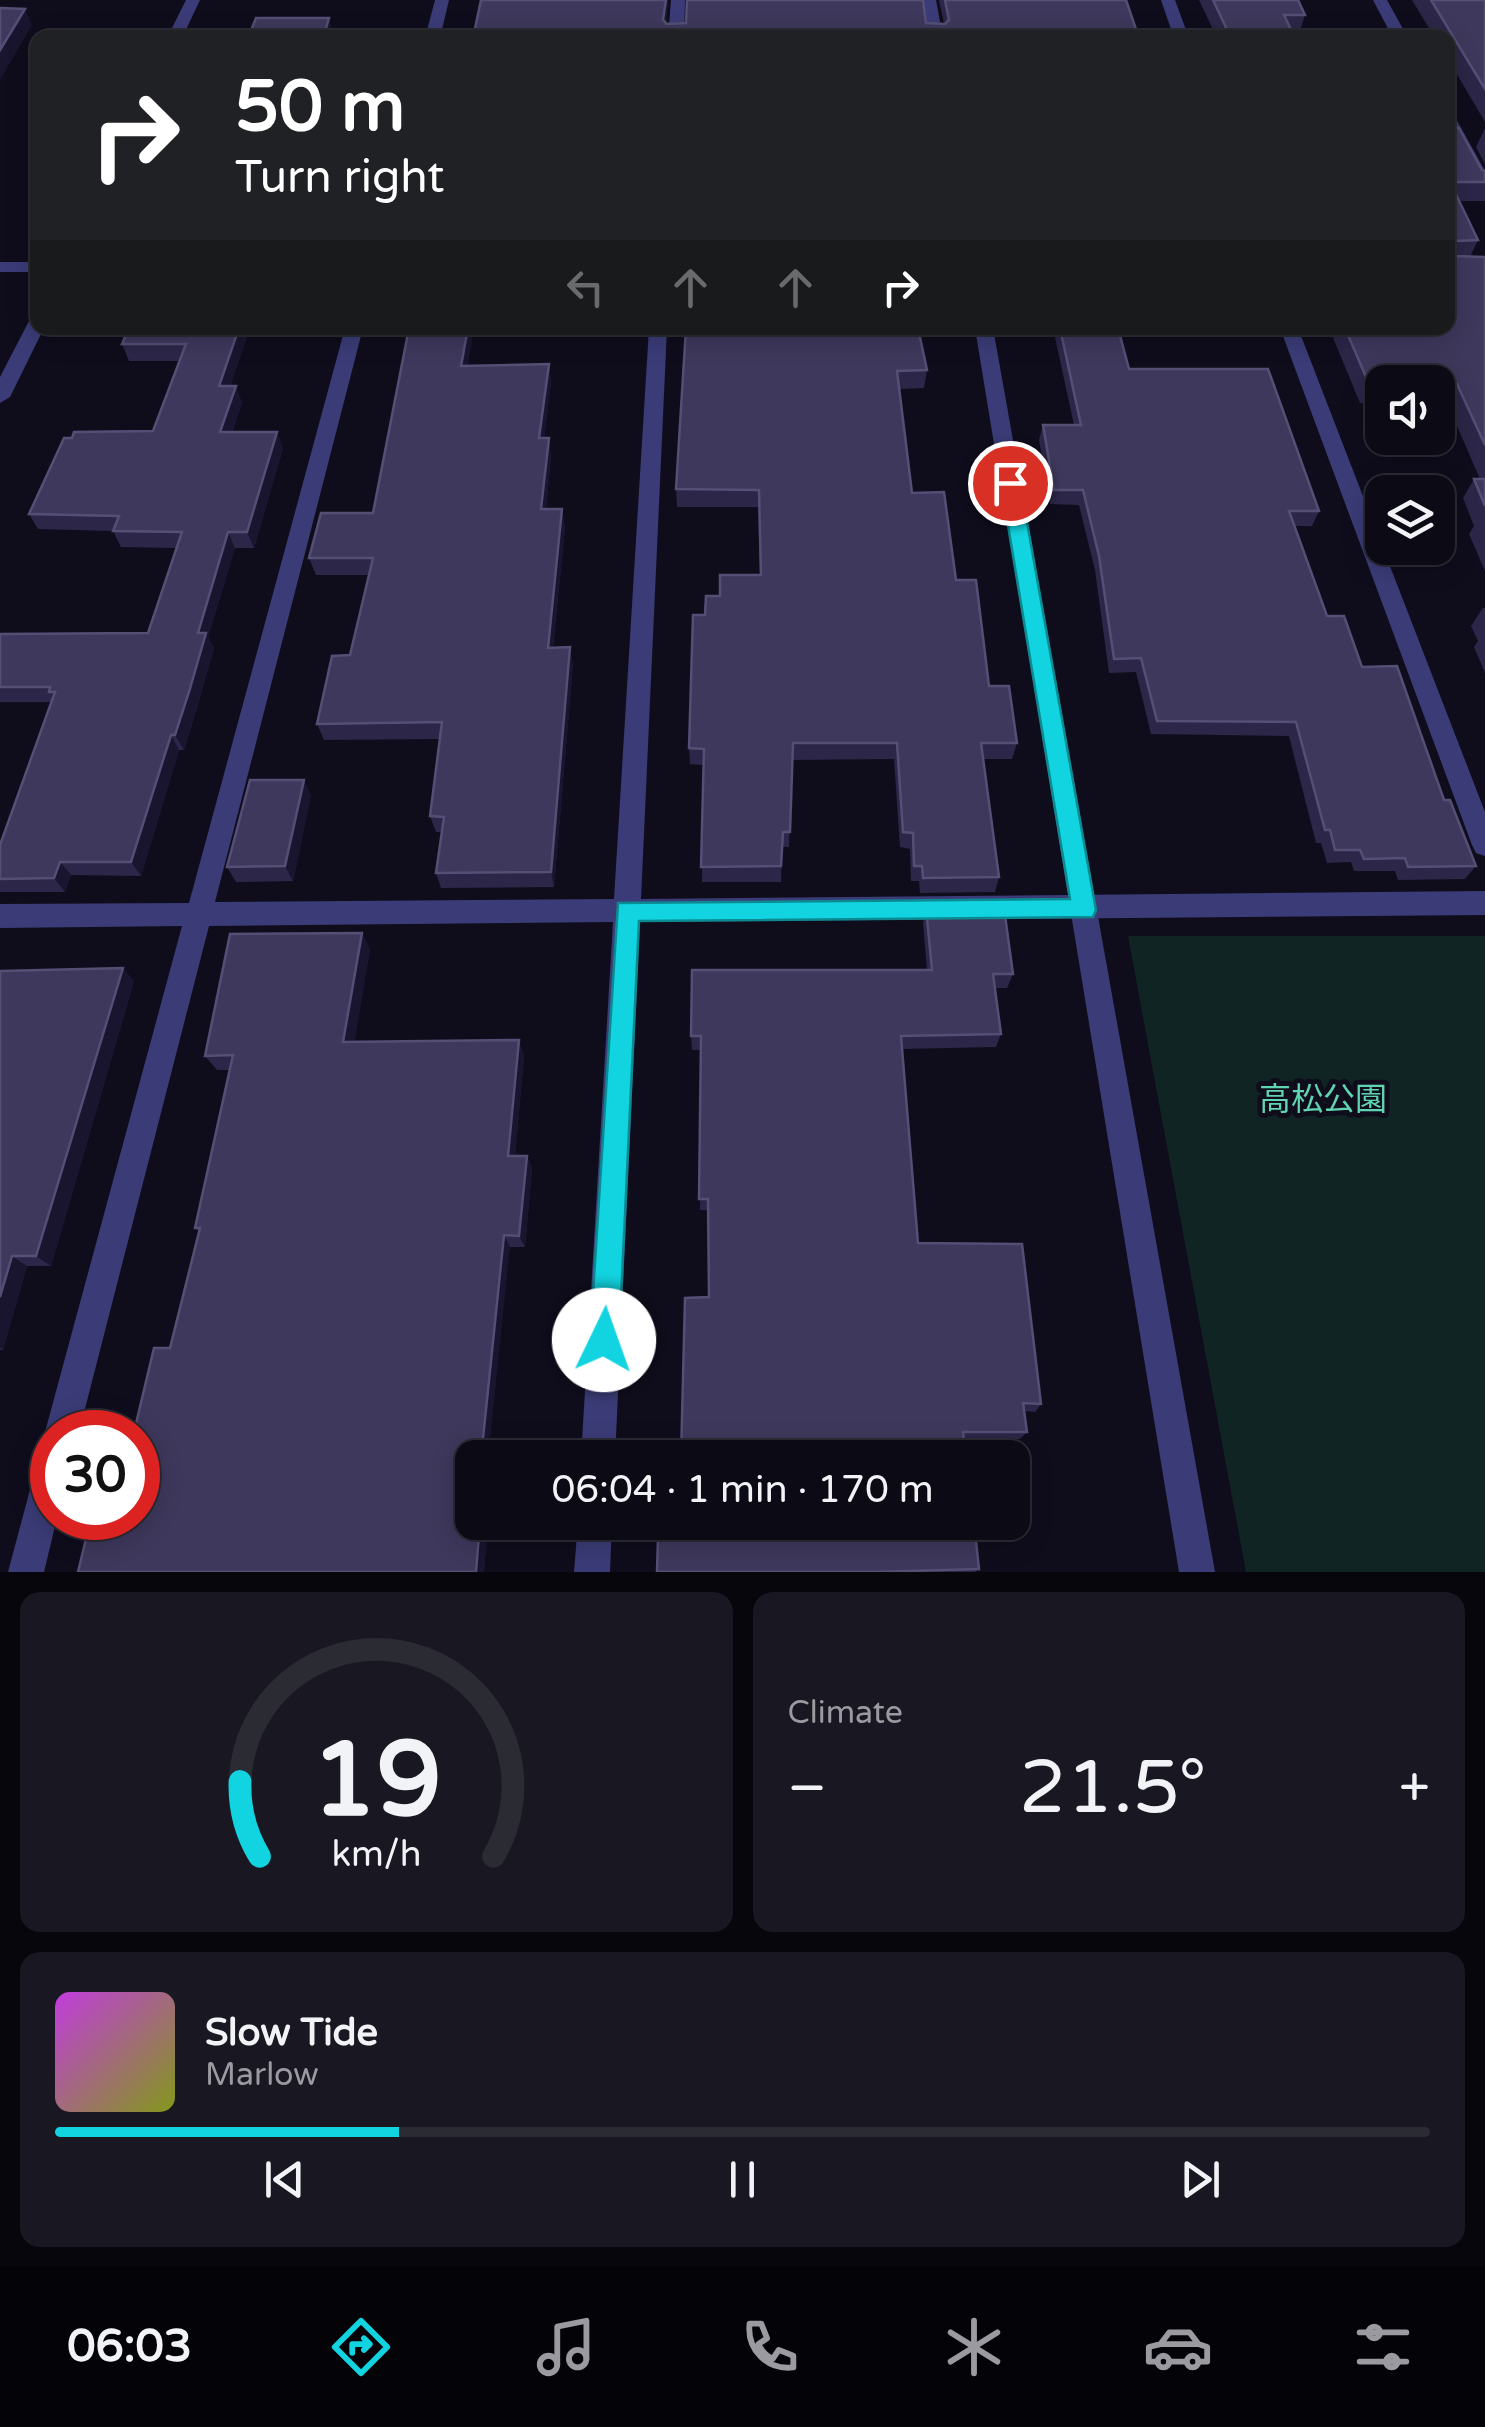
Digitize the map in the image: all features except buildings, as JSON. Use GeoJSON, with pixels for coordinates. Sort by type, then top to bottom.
{"type":"FeatureCollection","features":[{"type":"Feature","properties":{"kind":"street"},"geometry":{"type":"LineString","coordinates":[[178,30],[193,0]]}},
{"type":"Feature","properties":{"kind":"street"},"geometry":{"type":"LineString","coordinates":[[434,30],[442,0]]}},
{"type":"Feature","properties":{"kind":"street"},"geometry":{"type":"LineString","coordinates":[[676,30],[678,0]]}},
{"type":"Feature","properties":{"kind":"street"},"geometry":{"type":"LineString","coordinates":[[929,0],[935,30]]}},
{"type":"Feature","properties":{"kind":"street"},"geometry":{"type":"LineString","coordinates":[[1168,0],[1179,30]]}},
{"type":"Feature","properties":{"kind":"street"},"geometry":{"type":"LineString","coordinates":[[1380,0],[1397,30]]}},
{"type":"Feature","properties":{"kind":"street"},"geometry":{"type":"LineString","coordinates":[[1455,131],[1485,187]]}},
{"type":"Feature","properties":{"kind":"street"},"geometry":{"type":"LineString","coordinates":[[0,267],[30,267]]}},
{"type":"Feature","properties":{"kind":"street"},"geometry":{"type":"LineString","coordinates":[[0,397],[31,335]]}},
{"type":"Feature","properties":{"kind":"street"},"geometry":{"type":"LineString","coordinates":[[68,1410],[352,335]]}},
{"type":"Feature","properties":{"kind":"street"},"geometry":{"type":"LineString","coordinates":[[599,1440],[658,335]]}},
{"type":"Feature","properties":{"kind":"street"},"geometry":{"type":"LineString","coordinates":[[985,335],[1197,1572]]}},
{"type":"Feature","properties":{"kind":"street"},"geometry":{"type":"LineString","coordinates":[[1293,335],[1485,845]]}},
{"type":"Feature","properties":{"kind":"street"},"geometry":{"type":"LineString","coordinates":[[0,916],[1485,904]]}},
{"type":"Feature","properties":{"kind":"street"},"geometry":{"type":"LineString","coordinates":[[26,1572],[34,1540]]}},
{"type":"Feature","properties":{"kind":"street"},"geometry":{"type":"LineString","coordinates":[[592,1572],[594,1540]]}},
{"type":"Feature","properties":{"kind":"green space","name":"高松公園"},"geometry":{"type":"Polygon","coordinates":[[[1128,936],[1485,936],[1485,1572],[1246,1572],[1128,936]]]}},
{"type":"Feature","properties":{"kind":"route"},"geometry":{"type":"LineString","coordinates":[[604,1340],[627,910],[1084,910],[1010,483]]}}]}
